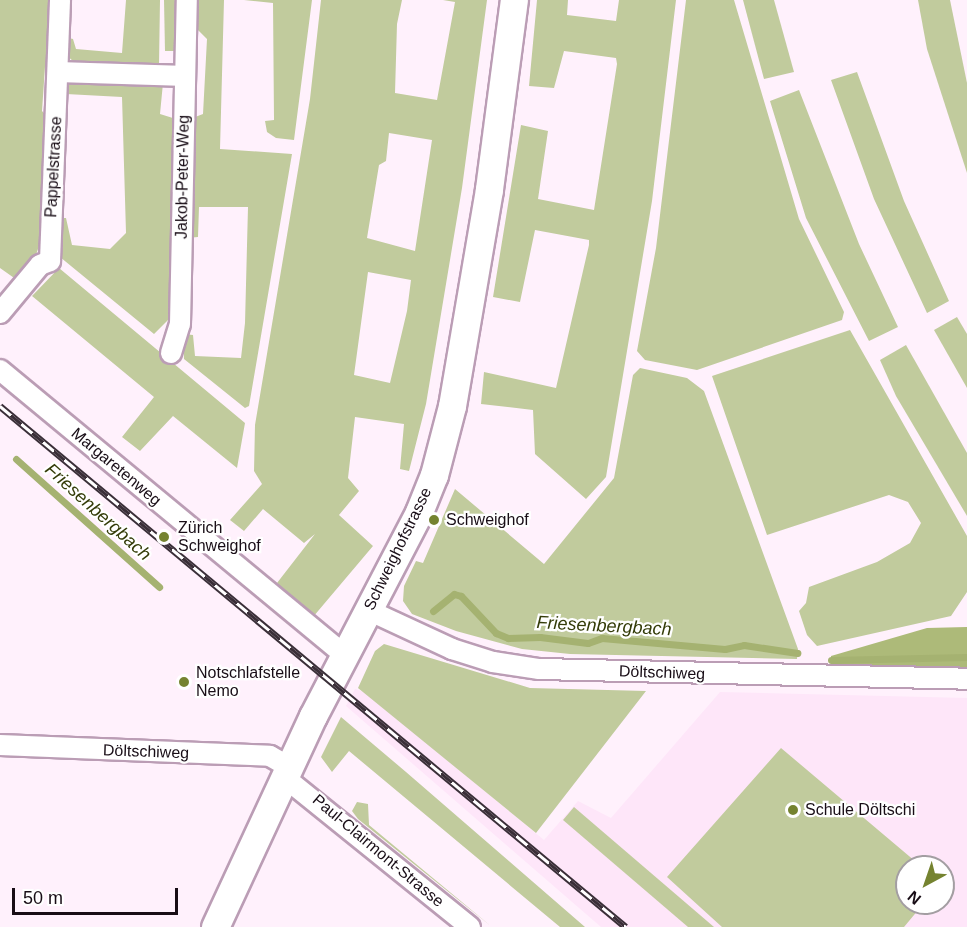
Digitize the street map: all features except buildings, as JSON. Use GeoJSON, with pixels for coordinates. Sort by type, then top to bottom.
{"type":"FeatureCollection","features":[{"type":"Feature","properties":{"kind":"main road","name":"Schweighofstrasse"},"geometry":{"type":"LineString","coordinates":[[215,927],[286,772],[422,503],[452,406],[498,135],[514,0]]}},
{"type":"Feature","properties":{"kind":"street","name":"Pappelstrasse"},"geometry":{"type":"LineString","coordinates":[[0,313],[40,265],[50,261],[60,0]]}},
{"type":"Feature","properties":{"kind":"street","name":"Jakob-Peter-Weg"},"geometry":{"type":"LineString","coordinates":[[171,353],[180,324],[187,0]]}},
{"type":"Feature","properties":{"kind":"street"},"geometry":{"type":"LineString","coordinates":[[59,72],[185,76]]}},
{"type":"Feature","properties":{"kind":"street","name":"Margaretenweg"},"geometry":{"type":"LineString","coordinates":[[0,370],[345,655]]}},
{"type":"Feature","properties":{"kind":"street","name":"Döltschiweg"},"geometry":{"type":"LineString","coordinates":[[368,610],[452,649],[493,662],[539,669],[967,679]]}},
{"type":"Feature","properties":{"kind":"street","name":"Döltschiweg"},"geometry":{"type":"LineString","coordinates":[[0,745],[270,756],[286,772]]}},
{"type":"Feature","properties":{"kind":"street","name":"Paul-Clairmont-Strasse"},"geometry":{"type":"LineString","coordinates":[[286,772],[470,927]]}},
{"type":"Feature","properties":{"kind":"shaded area","name":"Schule Döltschi"},"geometry":{"type":"Polygon","coordinates":[[[355,689],[365,692],[544,840],[578,801],[611,818],[720,692],[967,698],[967,927],[601,927],[346,706],[355,689]]]}},
{"type":"Feature","properties":{"kind":"green space"},"geometry":{"type":"Polygon","coordinates":[[[0,0],[51,0],[52,62],[45,67],[42,111],[49,119],[48,175],[42,182],[40,243],[33,264],[17,280],[0,268],[0,0]]]}},
{"type":"Feature","properties":{"kind":"green space"},"geometry":{"type":"Polygon","coordinates":[[[126,0],[160,0],[159,65],[73,61],[66,55],[64,37],[73,39],[76,49],[122,53],[126,0]]]}},
{"type":"Feature","properties":{"kind":"green space"},"geometry":{"type":"Polygon","coordinates":[[[164,0],[183,0],[181,51],[165,51],[164,0]]]}},
{"type":"Feature","properties":{"kind":"green space"},"geometry":{"type":"Polygon","coordinates":[[[194,0],[224,0],[220,149],[292,154],[249,406],[245,408],[184,359],[183,334],[193,335],[195,356],[241,358],[245,323],[248,207],[199,207],[198,237],[187,238],[190,119],[203,114],[207,39],[195,27],[194,0]]]}},
{"type":"Feature","properties":{"kind":"green space"},"geometry":{"type":"Polygon","coordinates":[[[244,0],[312,0],[294,140],[276,138],[267,132],[265,121],[274,120],[273,3],[244,0]]]}},
{"type":"Feature","properties":{"kind":"green space"},"geometry":{"type":"Polygon","coordinates":[[[321,0],[402,0],[397,24],[395,93],[437,100],[455,2],[443,0],[487,0],[462,188],[426,404],[409,471],[400,469],[404,424],[355,417],[348,478],[359,491],[339,515],[373,546],[313,617],[277,583],[315,534],[304,543],[263,509],[244,531],[230,520],[262,484],[254,471],[255,425],[310,99],[321,0]],[[389,133],[386,161],[379,165],[367,238],[415,251],[432,140],[389,133]],[[368,272],[354,375],[390,383],[407,311],[411,280],[368,272]]]}},
{"type":"Feature","properties":{"kind":"green space"},"geometry":{"type":"Polygon","coordinates":[[[537,0],[568,0],[567,15],[616,21],[619,0],[676,0],[652,201],[606,477],[586,499],[535,454],[533,410],[481,404],[484,372],[556,388],[589,245],[589,240],[535,230],[520,302],[493,297],[521,125],[548,131],[538,199],[594,210],[617,64],[616,58],[564,51],[554,88],[529,86],[537,0]]]}},
{"type":"Feature","properties":{"kind":"green space"},"geometry":{"type":"Polygon","coordinates":[[[686,0],[734,0],[799,219],[844,312],[842,320],[697,370],[645,360],[637,351],[656,248],[686,0]]]}},
{"type":"Feature","properties":{"kind":"green space"},"geometry":{"type":"Polygon","coordinates":[[[743,0],[774,0],[794,72],[764,79],[743,0]]]}},
{"type":"Feature","properties":{"kind":"green space"},"geometry":{"type":"Polygon","coordinates":[[[918,0],[950,0],[967,83],[967,173],[927,49],[918,0]]]}},
{"type":"Feature","properties":{"kind":"green space"},"geometry":{"type":"Polygon","coordinates":[[[857,72],[904,201],[949,301],[927,313],[874,199],[831,80],[857,72]]]}},
{"type":"Feature","properties":{"kind":"green space"},"geometry":{"type":"Polygon","coordinates":[[[73,79],[163,83],[160,114],[176,119],[169,319],[154,334],[60,257],[56,218],[66,218],[72,245],[110,249],[126,233],[122,97],[66,94],[64,83],[73,79]]]}},
{"type":"Feature","properties":{"kind":"green space"},"geometry":{"type":"Polygon","coordinates":[[[799,90],[859,244],[898,327],[869,341],[806,218],[770,101],[799,90]]]}},
{"type":"Feature","properties":{"kind":"green space"},"geometry":{"type":"Polygon","coordinates":[[[59,268],[245,423],[237,468],[173,416],[140,451],[122,437],[154,397],[32,296],[59,268]]]}},
{"type":"Feature","properties":{"kind":"green space"},"geometry":{"type":"Polygon","coordinates":[[[957,317],[967,334],[967,388],[934,330],[957,317]]]}},
{"type":"Feature","properties":{"kind":"green space"},"geometry":{"type":"Polygon","coordinates":[[[850,330],[967,536],[967,592],[951,616],[817,646],[807,635],[799,611],[806,603],[809,587],[877,562],[910,543],[921,523],[908,502],[889,495],[767,535],[712,376],[850,330]]]}},
{"type":"Feature","properties":{"kind":"green space"},"geometry":{"type":"Polygon","coordinates":[[[906,345],[967,453],[967,516],[896,396],[880,360],[906,345]]]}},
{"type":"Feature","properties":{"kind":"green space"},"geometry":{"type":"Polygon","coordinates":[[[640,368],[687,378],[704,391],[798,649],[797,659],[570,654],[522,649],[456,631],[412,614],[403,601],[404,586],[416,561],[423,563],[455,489],[544,564],[614,478],[633,375],[640,368]]]}},
{"type":"Feature","properties":{"kind":"green space"},"geometry":{"type":"Polygon","coordinates":[[[967,627],[967,670],[831,666],[831,656],[927,628],[967,627]]]}},
{"type":"Feature","properties":{"kind":"green space"},"geometry":{"type":"Polygon","coordinates":[[[384,644],[530,688],[646,691],[536,833],[358,688],[375,651],[384,644]]]}},
{"type":"Feature","properties":{"kind":"green space"},"geometry":{"type":"Polygon","coordinates":[[[341,717],[585,927],[560,927],[349,751],[332,772],[321,757],[341,717]]]}},
{"type":"Feature","properties":{"kind":"green space"},"geometry":{"type":"Polygon","coordinates":[[[781,748],[908,855],[895,855],[895,915],[914,915],[904,927],[722,927],[667,877],[781,748]]]}},
{"type":"Feature","properties":{"kind":"green space"},"geometry":{"type":"Polygon","coordinates":[[[357,802],[368,804],[369,825],[492,927],[358,819],[352,811],[357,802]]]}},
{"type":"Feature","properties":{"kind":"green space"},"geometry":{"type":"Polygon","coordinates":[[[574,807],[714,927],[688,927],[563,820],[574,807]]]}},
{"type":"Feature","properties":{"kind":"waterway","name":"Friesenbergbach"},"geometry":{"type":"LineString","coordinates":[[16,459],[159,587]]}},
{"type":"Feature","properties":{"kind":"waterway","name":"Friesenbergbach"},"geometry":{"type":"LineString","coordinates":[[433,611],[454,594],[461,596],[496,633],[508,638],[540,637],[588,643],[602,638],[725,649],[744,645],[797,653]]}},
{"type":"Feature","properties":{"kind":"waterway","name":"Friesenbergbach"},"geometry":{"type":"LineString","coordinates":[[831,660],[967,657]]}},
{"type":"Feature","properties":{"kind":"railway"},"geometry":{"type":"LineString","coordinates":[[0,406],[626,927]]}},
{"type":"Feature","properties":{"kind":"place","name":"Schweighof"},"geometry":{"type":"Point","coordinates":[434,520]}},
{"type":"Feature","properties":{"kind":"place","name":"Zürich Schweighof"},"geometry":{"type":"Point","coordinates":[164,537]}},
{"type":"Feature","properties":{"kind":"place","name":"Notschlafstelle Nemo"},"geometry":{"type":"Point","coordinates":[184,682]}},
{"type":"Feature","properties":{"kind":"place","name":"Schule Döltschi"},"geometry":{"type":"Point","coordinates":[793,810]}}]}
